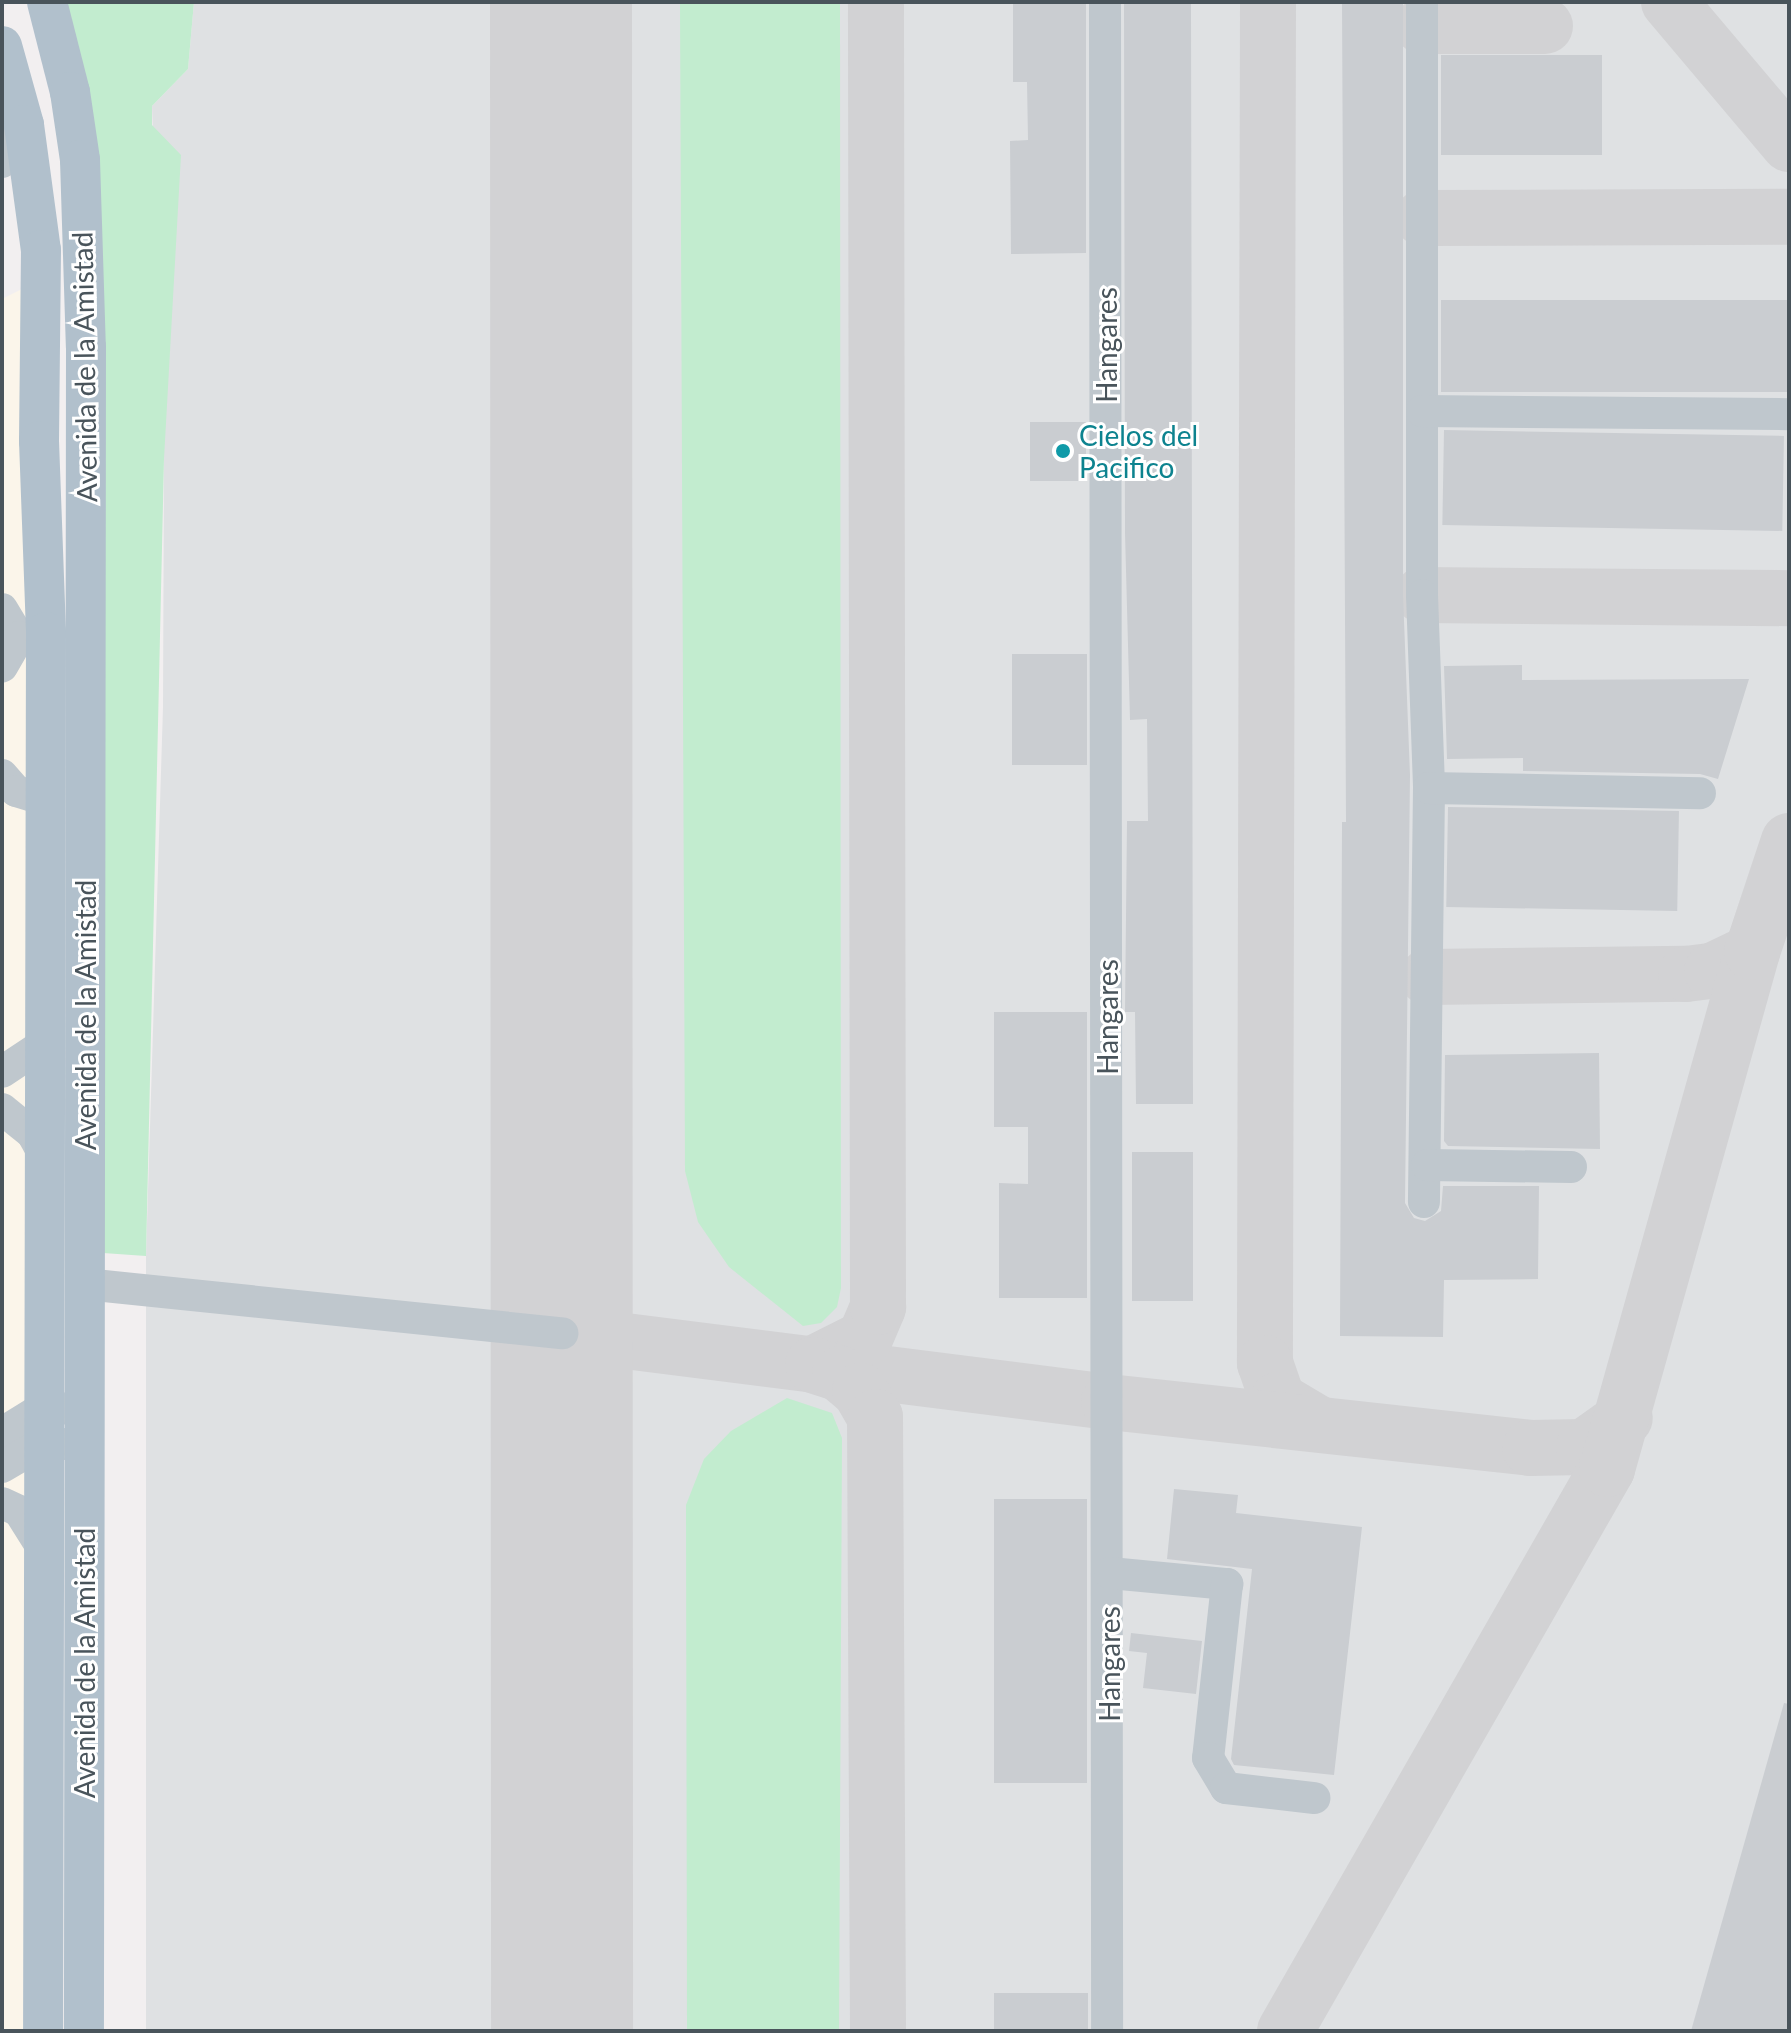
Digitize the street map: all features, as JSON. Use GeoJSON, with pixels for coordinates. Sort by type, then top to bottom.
{"type":"FeatureCollection","features":[{"type":"Feature","properties":{"kind":"main road","name":"Avenida de la Amistad"},"geometry":{"type":"LineString","coordinates":[[47,2],[70,92],[80,160],[86,332],[84,2031]]}},
{"type":"Feature","properties":{"kind":"main road","name":"Avenida de la Amistad"},"geometry":{"type":"LineString","coordinates":[[5,55],[34,181],[40,331],[32,635],[45,800],[41,1427],[43,2031]]}},
{"type":"Feature","properties":{"kind":"lane","name":"Hangares"},"geometry":{"type":"LineString","coordinates":[[1105,2],[1110,1573],[1107,2031]]}},
{"type":"Feature","properties":{"kind":"lane"},"geometry":{"type":"LineString","coordinates":[[1422,2],[1422,411],[1429,788],[1427,1165],[1424,1202]]}},
{"type":"Feature","properties":{"kind":"lane"},"geometry":{"type":"LineString","coordinates":[[2,162],[5,55]]}},
{"type":"Feature","properties":{"kind":"lane"},"geometry":{"type":"LineString","coordinates":[[1422,411],[1789,414]]}},
{"type":"Feature","properties":{"kind":"lane"},"geometry":{"type":"LineString","coordinates":[[2,609],[32,635],[2,666]]}},
{"type":"Feature","properties":{"kind":"lane"},"geometry":{"type":"LineString","coordinates":[[2,775],[16,791],[45,800]]}},
{"type":"Feature","properties":{"kind":"lane"},"geometry":{"type":"LineString","coordinates":[[1429,788],[1700,793]]}},
{"type":"Feature","properties":{"kind":"lane"},"geometry":{"type":"LineString","coordinates":[[2,1072],[44,1044]]}},
{"type":"Feature","properties":{"kind":"lane"},"geometry":{"type":"LineString","coordinates":[[2,1109],[32,1133],[43,1153]]}},
{"type":"Feature","properties":{"kind":"lane"},"geometry":{"type":"LineString","coordinates":[[1427,1165],[1571,1167]]}},
{"type":"Feature","properties":{"kind":"lane"},"geometry":{"type":"LineString","coordinates":[[85,1284],[562,1333]]}},
{"type":"Feature","properties":{"kind":"lane"},"geometry":{"type":"LineString","coordinates":[[2,1433],[41,1427],[84,1426]]}},
{"type":"Feature","properties":{"kind":"lane"},"geometry":{"type":"LineString","coordinates":[[2,1467],[41,1427]]}},
{"type":"Feature","properties":{"kind":"lane"},"geometry":{"type":"LineString","coordinates":[[2,1503],[19,1511],[41,1546]]}},
{"type":"Feature","properties":{"kind":"lane"},"geometry":{"type":"LineString","coordinates":[[1110,1573],[1227,1584],[1208,1758],[1226,1788],[1314,1798]]}},
{"type":"Feature","properties":{"kind":"shaded area"},"geometry":{"type":"Polygon","coordinates":[[[194,2],[1789,2],[1789,2031],[146,2031],[146,1256],[163,707],[164,459],[152,106],[188,69],[194,2]]]}},
{"type":"Feature","properties":{"kind":"shaded area"},"geometry":{"type":"Polygon","coordinates":[[[28,286],[43,2031],[2,2031],[2,299],[28,286]]]}},
{"type":"Feature","properties":{"kind":"green space"},"geometry":{"type":"Polygon","coordinates":[[[64,2],[194,2],[188,69],[152,106],[152,125],[181,155],[164,459],[146,1256],[103,1253],[64,2]]]}},
{"type":"Feature","properties":{"kind":"green space"},"geometry":{"type":"Polygon","coordinates":[[[680,2],[840,2],[841,1288],[837,1307],[821,1323],[803,1326],[729,1267],[698,1222],[685,1171],[680,2]]]}},
{"type":"Feature","properties":{"kind":"green space"},"geometry":{"type":"Polygon","coordinates":[[[787,1398],[832,1413],[842,1438],[839,2031],[687,2031],[686,1505],[704,1459],[731,1431],[787,1398]]]}},
{"type":"Feature","properties":{"kind":"building"},"geometry":{"type":"Polygon","coordinates":[[[1013,2],[1086,2],[1086,253],[1011,254],[1010,141],[1028,140],[1027,82],[1013,82],[1013,2]]]}},
{"type":"Feature","properties":{"kind":"building"},"geometry":{"type":"Polygon","coordinates":[[[1124,2],[1191,2],[1193,1104],[1136,1104],[1135,1012],[1125,1012],[1127,821],[1148,821],[1147,719],[1130,720],[1125,533],[1124,2]]]}},
{"type":"Feature","properties":{"kind":"building"},"geometry":{"type":"Polygon","coordinates":[[[1342,2],[1403,2],[1403,595],[1410,775],[1405,1203],[1414,1218],[1425,1221],[1441,1211],[1443,1186],[1539,1186],[1538,1279],[1444,1280],[1443,1337],[1340,1336],[1342,822],[1346,822],[1342,2]]]}},
{"type":"Feature","properties":{"kind":"building"},"geometry":{"type":"Polygon","coordinates":[[[1441,55],[1602,55],[1602,155],[1441,155],[1441,55]]]}},
{"type":"Feature","properties":{"kind":"building"},"geometry":{"type":"Polygon","coordinates":[[[1441,300],[1789,300],[1789,392],[1441,392],[1441,300]]]}},
{"type":"Feature","properties":{"kind":"building","name":"Cielos del Pacifico"},"geometry":{"type":"Polygon","coordinates":[[[1030,422],[1086,422],[1086,481],[1030,481],[1030,422]]]}},
{"type":"Feature","properties":{"kind":"building"},"geometry":{"type":"Polygon","coordinates":[[[1444,430],[1784,436],[1782,531],[1442,525],[1444,430]]]}},
{"type":"Feature","properties":{"kind":"building"},"geometry":{"type":"Polygon","coordinates":[[[1012,654],[1087,654],[1087,765],[1012,765],[1012,654]]]}},
{"type":"Feature","properties":{"kind":"building"},"geometry":{"type":"Polygon","coordinates":[[[1522,665],[1522,680],[1749,679],[1718,779],[1700,774],[1523,771],[1523,758],[1447,759],[1444,666],[1522,665]]]}},
{"type":"Feature","properties":{"kind":"building"},"geometry":{"type":"Polygon","coordinates":[[[1448,807],[1679,811],[1677,911],[1446,907],[1448,807]]]}},
{"type":"Feature","properties":{"kind":"building"},"geometry":{"type":"Polygon","coordinates":[[[994,1012],[1087,1012],[1087,1298],[999,1298],[999,1183],[1028,1184],[1028,1127],[994,1127],[994,1012]]]}},
{"type":"Feature","properties":{"kind":"building"},"geometry":{"type":"Polygon","coordinates":[[[1599,1053],[1600,1149],[1448,1146],[1444,1141],[1445,1055],[1599,1053]]]}},
{"type":"Feature","properties":{"kind":"building"},"geometry":{"type":"Polygon","coordinates":[[[1132,1152],[1193,1152],[1193,1301],[1132,1301],[1132,1152]]]}},
{"type":"Feature","properties":{"kind":"building"},"geometry":{"type":"Polygon","coordinates":[[[1174,1489],[1238,1495],[1236,1513],[1362,1527],[1334,1775],[1234,1765],[1231,1759],[1252,1569],[1167,1559],[1174,1489]]]}},
{"type":"Feature","properties":{"kind":"building"},"geometry":{"type":"Polygon","coordinates":[[[994,1499],[1087,1499],[1087,1783],[994,1783],[994,1499]]]}},
{"type":"Feature","properties":{"kind":"building"},"geometry":{"type":"Polygon","coordinates":[[[1131,1633],[1202,1641],[1196,1694],[1143,1688],[1147,1653],[1129,1651],[1131,1633]]]}},
{"type":"Feature","properties":{"kind":"building"},"geometry":{"type":"Polygon","coordinates":[[[1784,1703],[1789,1704],[1789,2031],[1691,2031],[1784,1703]]]}},
{"type":"Feature","properties":{"kind":"building"},"geometry":{"type":"Polygon","coordinates":[[[994,1993],[1088,1993],[1088,2031],[994,2031],[994,1993]]]}},
{"type":"Feature","properties":{"kind":"taxiway"},"geometry":{"type":"LineString","coordinates":[[813,1364],[865,1338],[878,1307],[876,2]]}},
{"type":"Feature","properties":{"kind":"taxiway"},"geometry":{"type":"LineString","coordinates":[[1268,2],[1265,1363],[1278,1400],[1317,1423]]}},
{"type":"Feature","properties":{"kind":"taxiway"},"geometry":{"type":"LineString","coordinates":[[1669,2],[1789,144]]}},
{"type":"Feature","properties":{"kind":"taxiway"},"geometry":{"type":"LineString","coordinates":[[1422,26],[1545,26]]}},
{"type":"Feature","properties":{"kind":"taxiway"},"geometry":{"type":"LineString","coordinates":[[1422,218],[1789,217]]}},
{"type":"Feature","properties":{"kind":"taxiway"},"geometry":{"type":"LineString","coordinates":[[1422,595],[1789,598]]}},
{"type":"Feature","properties":{"kind":"taxiway"},"geometry":{"type":"LineString","coordinates":[[1285,2031],[1607,1469],[1752,952],[1789,841]]}},
{"type":"Feature","properties":{"kind":"taxiway"},"geometry":{"type":"LineString","coordinates":[[1427,977],[1686,974],[1712,971],[1752,952]]}},
{"type":"Feature","properties":{"kind":"taxiway"},"geometry":{"type":"LineString","coordinates":[[562,1333],[1109,1402],[1530,1448],[1584,1447],[1625,1418]]}},
{"type":"Feature","properties":{"kind":"taxiway"},"geometry":{"type":"LineString","coordinates":[[813,1365],[840,1374],[860,1391],[875,1417],[878,2031]]}},
{"type":"Feature","properties":{"kind":"runway"},"geometry":{"type":"LineString","coordinates":[[561,2],[562,2031]]}},
{"type":"Feature","properties":{"kind":"place","name":"Cielos del Pacifico"},"geometry":{"type":"Point","coordinates":[1063,451]}}]}
